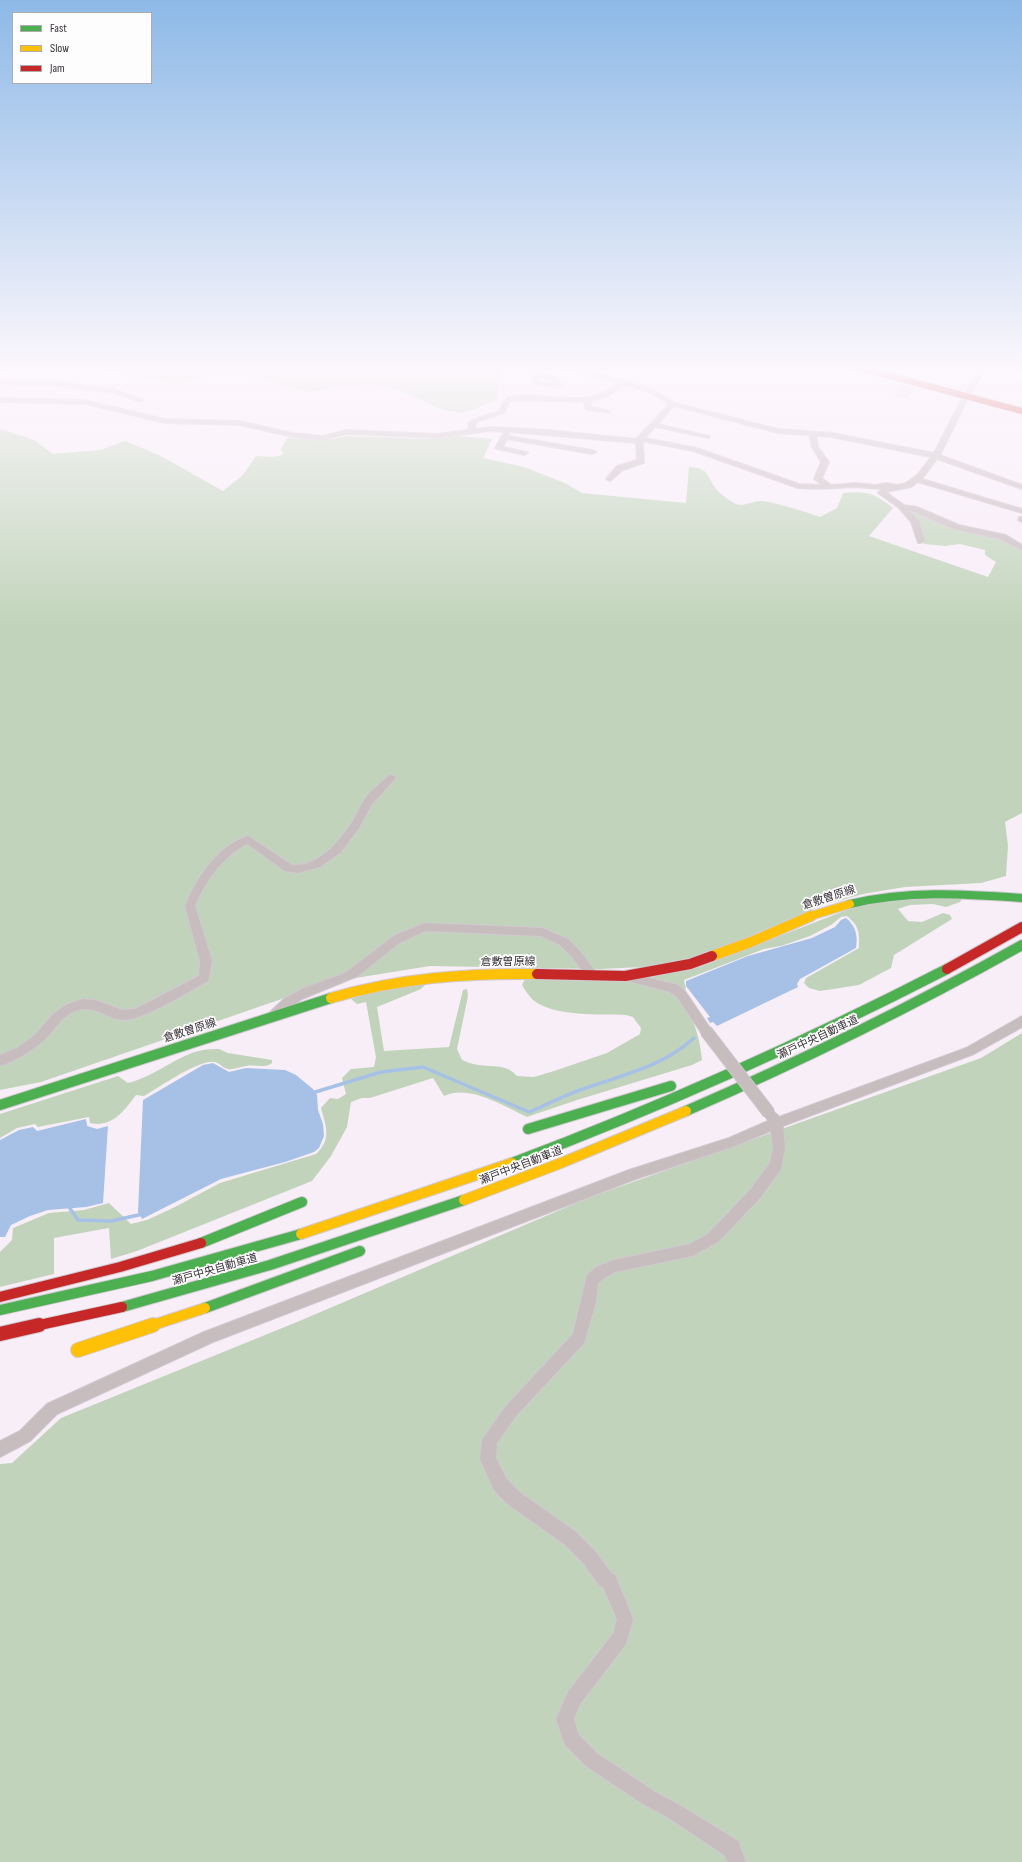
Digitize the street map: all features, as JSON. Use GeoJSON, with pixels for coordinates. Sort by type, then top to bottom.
{"type":"FeatureCollection","features":[{"type":"Feature","properties":{"kind":"main road","name":"倉敷曽原線"},"geometry":{"type":"LineString","coordinates":[[0,1105],[340,995],[405,980],[496,973],[625,976],[690,964],[751,942],[802,919],[863,900],[913,893],[990,895],[1022,898]]}},
{"type":"Feature","properties":{"kind":"main road","name":"瀬戸中央自動車道"},"geometry":{"type":"LineString","coordinates":[[0,1310],[70,1296],[175,1271],[253,1249],[333,1224],[503,1166],[592,1132],[773,1056],[948,969],[1022,927]]}},
{"type":"Feature","properties":{"kind":"main road","name":"瀬戸中央自動車道"},"geometry":{"type":"LineString","coordinates":[[0,1334],[110,1311],[236,1277],[342,1243],[515,1182],[594,1150],[814,1054],[931,996],[1022,945]]}},
{"type":"Feature","properties":{"kind":"main road"},"geometry":{"type":"LineString","coordinates":[[706,1074],[741,1062],[773,1056]]}},
{"type":"Feature","properties":{"kind":"main road"},"geometry":{"type":"LineString","coordinates":[[528,1129],[647,1095],[684,1082]]}},
{"type":"Feature","properties":{"kind":"main road"},"geometry":{"type":"LineString","coordinates":[[409,1229],[515,1182]]}},
{"type":"Feature","properties":{"kind":"main road"},"geometry":{"type":"LineString","coordinates":[[0,1297],[120,1267],[198,1244],[302,1202]]}},
{"type":"Feature","properties":{"kind":"main road"},"geometry":{"type":"LineString","coordinates":[[78,1350],[225,1301],[366,1248]]}},
{"type":"Feature","properties":{"kind":"street"},"geometry":{"type":"LineString","coordinates":[[610,480],[620,468],[641,461],[641,454]]}},
{"type":"Feature","properties":{"kind":"street"},"geometry":{"type":"LineString","coordinates":[[709,454],[798,486],[816,488],[856,485],[875,487],[887,485],[896,488]]}},
{"type":"Feature","properties":{"kind":"street"},"geometry":{"type":"LineString","coordinates":[[819,454],[825,462],[818,479],[829,487]]}},
{"type":"Feature","properties":{"kind":"street"},"geometry":{"type":"LineString","coordinates":[[925,454],[936,456],[1022,487]]}},
{"type":"Feature","properties":{"kind":"street"},"geometry":{"type":"LineString","coordinates":[[921,541],[915,521],[900,506],[882,493],[883,490],[908,485],[916,480],[936,456]]}},
{"type":"Feature","properties":{"kind":"street"},"geometry":{"type":"LineString","coordinates":[[916,480],[1022,511]]}},
{"type":"Feature","properties":{"kind":"street"},"geometry":{"type":"LineString","coordinates":[[900,506],[914,509],[957,526],[1003,537],[1022,548]]}},
{"type":"Feature","properties":{"kind":"street"},"geometry":{"type":"LineString","coordinates":[[0,1061],[21,1051],[39,1038],[57,1017],[70,1008],[83,1004],[95,1005],[122,1015],[137,1013],[204,978],[206,961],[190,906],[198,889],[228,851],[238,844],[248,840],[289,868],[298,870],[316,864],[337,849],[355,826],[368,802],[391,778]]}},
{"type":"Feature","properties":{"kind":"street"},"geometry":{"type":"LineString","coordinates":[[272,1017],[278,1009],[294,997],[350,976],[385,948],[419,928],[426,927],[542,932],[564,942],[576,954],[592,975]]}},
{"type":"Feature","properties":{"kind":"street"},"geometry":{"type":"LineString","coordinates":[[625,976],[674,988],[681,994],[706,1031],[773,1118],[779,1148],[776,1165],[755,1194],[713,1238],[692,1250],[614,1266],[601,1272],[592,1280],[589,1302],[579,1338],[507,1417],[490,1440],[488,1459],[500,1484],[512,1496],[551,1526],[570,1538],[590,1558],[605,1579],[609,1581],[625,1619],[620,1638],[574,1698],[565,1719],[571,1740],[592,1760],[649,1798],[675,1812],[731,1848],[737,1862]]}},
{"type":"Feature","properties":{"kind":"street"},"geometry":{"type":"LineString","coordinates":[[0,1449],[25,1436],[52,1409],[209,1337],[634,1174],[732,1142],[773,1118],[970,1051],[1022,1021]]}},
{"type":"Feature","properties":{"kind":"green space"},"geometry":{"type":"Polygon","coordinates":[[[0,454],[156,454],[223,491],[243,475],[256,456],[273,457],[283,454],[485,454],[483,458],[524,467],[565,483],[582,493],[686,503],[689,467],[704,471],[718,492],[734,503],[744,505],[761,501],[820,517],[837,508],[843,493],[858,492],[870,494],[881,499],[893,508],[869,536],[988,577],[996,562],[985,555],[985,550],[960,544],[945,546],[924,544],[922,534],[909,511],[912,510],[955,528],[1000,538],[1022,550],[1022,813],[1005,822],[1008,846],[1006,876],[981,883],[905,887],[863,894],[823,905],[743,939],[691,958],[643,967],[600,969],[430,966],[331,982],[41,1082],[0,1090],[0,454]]]}},
{"type":"Feature","properties":{"kind":"green space"},"geometry":{"type":"Polygon","coordinates":[[[924,896],[963,898],[960,902],[946,907],[933,904],[910,905],[898,909],[908,921],[922,922],[943,913],[950,915],[952,919],[894,955],[891,968],[859,985],[820,991],[809,988],[804,983],[806,978],[859,948],[857,927],[847,916],[841,917],[831,925],[810,936],[781,946],[764,949],[684,980],[686,989],[683,990],[668,982],[654,980],[651,977],[652,974],[700,967],[862,904],[924,896]]]}},
{"type":"Feature","properties":{"kind":"green space"},"geometry":{"type":"Polygon","coordinates":[[[525,979],[610,980],[643,984],[672,992],[686,1007],[694,1024],[702,1060],[692,1065],[527,1117],[497,1102],[475,1094],[454,1093],[444,1096],[433,1078],[370,1098],[362,1098],[351,1102],[347,1127],[331,1156],[312,1181],[137,1251],[111,1259],[109,1228],[54,1238],[54,1274],[0,1287],[0,1252],[12,1240],[13,1228],[49,1213],[84,1210],[109,1203],[131,1224],[147,1220],[220,1183],[316,1154],[326,1138],[326,1127],[321,1108],[330,1098],[338,1099],[346,1094],[342,1078],[351,1069],[374,1067],[376,1057],[366,1002],[357,1004],[351,999],[374,991],[429,981],[421,989],[377,1007],[384,1051],[449,1047],[463,990],[467,989],[468,996],[457,1049],[462,1060],[472,1064],[504,1068],[513,1072],[517,1076],[534,1077],[607,1053],[640,1034],[641,1028],[633,1017],[626,1015],[578,1014],[553,1009],[542,1005],[533,1000],[524,989],[522,985],[525,979]]]}},
{"type":"Feature","properties":{"kind":"green space"},"geometry":{"type":"Polygon","coordinates":[[[1022,1033],[1022,1862],[0,1862],[0,1464],[12,1463],[61,1418],[297,1322],[588,1198],[981,1058],[1022,1033]]]}},
{"type":"Feature","properties":{"kind":"green space"},"geometry":{"type":"Polygon","coordinates":[[[219,1049],[228,1053],[272,1060],[272,1063],[266,1066],[249,1066],[230,1069],[225,1068],[215,1062],[209,1062],[194,1067],[176,1076],[144,1096],[136,1095],[127,1107],[111,1121],[98,1124],[90,1123],[89,1117],[38,1127],[35,1124],[17,1128],[0,1138],[0,1114],[118,1076],[128,1083],[147,1076],[194,1052],[219,1049]]]}},
{"type":"Feature","properties":{"kind":"water"},"geometry":{"type":"Polygon","coordinates":[[[846,918],[852,924],[856,932],[856,948],[800,979],[797,984],[798,987],[717,1026],[713,1022],[710,1023],[707,1018],[710,1017],[686,986],[686,981],[748,956],[812,938],[835,927],[841,920],[846,918]]]}},
{"type":"Feature","properties":{"kind":"water"},"geometry":{"type":"Polygon","coordinates":[[[213,1063],[229,1072],[246,1068],[285,1070],[296,1075],[313,1089],[317,1095],[318,1110],[323,1124],[324,1136],[319,1148],[314,1152],[285,1162],[221,1179],[142,1219],[138,1212],[143,1100],[203,1065],[213,1063]]]}},
{"type":"Feature","properties":{"kind":"water"},"geometry":{"type":"Polygon","coordinates":[[[86,1119],[87,1126],[97,1129],[108,1126],[103,1203],[86,1207],[48,1210],[30,1216],[11,1225],[5,1237],[0,1237],[0,1140],[19,1130],[33,1127],[37,1131],[86,1119]]]}},
{"type":"Feature","properties":{"kind":"waterway"},"geometry":{"type":"LineString","coordinates":[[312,1093],[381,1072],[423,1067],[529,1112],[574,1092],[644,1068],[670,1056],[694,1038]]}},
{"type":"Feature","properties":{"kind":"waterway"},"geometry":{"type":"LineString","coordinates":[[67,1204],[78,1220],[111,1221],[143,1214]]}},
{"type":"Feature","properties":{"kind":"traffic: fast"},"geometry":{"type":"LineString","coordinates":[[850,904],[892,895],[936,893],[1022,898]]}},
{"type":"Feature","properties":{"kind":"traffic: fast"},"geometry":{"type":"LineString","coordinates":[[686,1111],[772,1073],[856,1033],[940,990],[1022,945]]}},
{"type":"Feature","properties":{"kind":"traffic: fast"},"geometry":{"type":"LineString","coordinates":[[512,1163],[623,1120],[732,1073],[840,1023],[947,969]]}},
{"type":"Feature","properties":{"kind":"traffic: fast"},"geometry":{"type":"LineString","coordinates":[[0,1105],[331,998]]}},
{"type":"Feature","properties":{"kind":"traffic: fast"},"geometry":{"type":"LineString","coordinates":[[528,1129],[671,1086]]}},
{"type":"Feature","properties":{"kind":"traffic: fast"},"geometry":{"type":"LineString","coordinates":[[122,1307],[270,1265],[464,1200]]}},
{"type":"Feature","properties":{"kind":"traffic: fast"},"geometry":{"type":"LineString","coordinates":[[201,1243],[302,1202]]}},
{"type":"Feature","properties":{"kind":"traffic: fast"},"geometry":{"type":"LineString","coordinates":[[0,1310],[152,1276],[301,1234]]}},
{"type":"Feature","properties":{"kind":"traffic: fast"},"geometry":{"type":"LineString","coordinates":[[205,1308],[360,1251]]}},
{"type":"Feature","properties":{"kind":"traffic: slow"},"geometry":{"type":"LineString","coordinates":[[712,956],[751,942],[802,919],[850,904]]}},
{"type":"Feature","properties":{"kind":"traffic: slow"},"geometry":{"type":"LineString","coordinates":[[331,998],[407,980],[459,975],[537,974]]}},
{"type":"Feature","properties":{"kind":"traffic: slow"},"geometry":{"type":"LineString","coordinates":[[464,1200],[561,1163],[686,1111]]}},
{"type":"Feature","properties":{"kind":"traffic: slow"},"geometry":{"type":"LineString","coordinates":[[301,1234],[512,1163]]}},
{"type":"Feature","properties":{"kind":"traffic: slow"},"geometry":{"type":"LineString","coordinates":[[78,1350],[205,1308]]}},
{"type":"Feature","properties":{"kind":"traffic: jam"},"geometry":{"type":"LineString","coordinates":[[947,969],[1022,927]]}},
{"type":"Feature","properties":{"kind":"traffic: jam"},"geometry":{"type":"LineString","coordinates":[[537,974],[625,976],[690,964],[712,956]]}},
{"type":"Feature","properties":{"kind":"traffic: jam"},"geometry":{"type":"LineString","coordinates":[[0,1297],[120,1267],[201,1243]]}},
{"type":"Feature","properties":{"kind":"traffic: jam"},"geometry":{"type":"LineString","coordinates":[[0,1334],[122,1307]]}}]}
